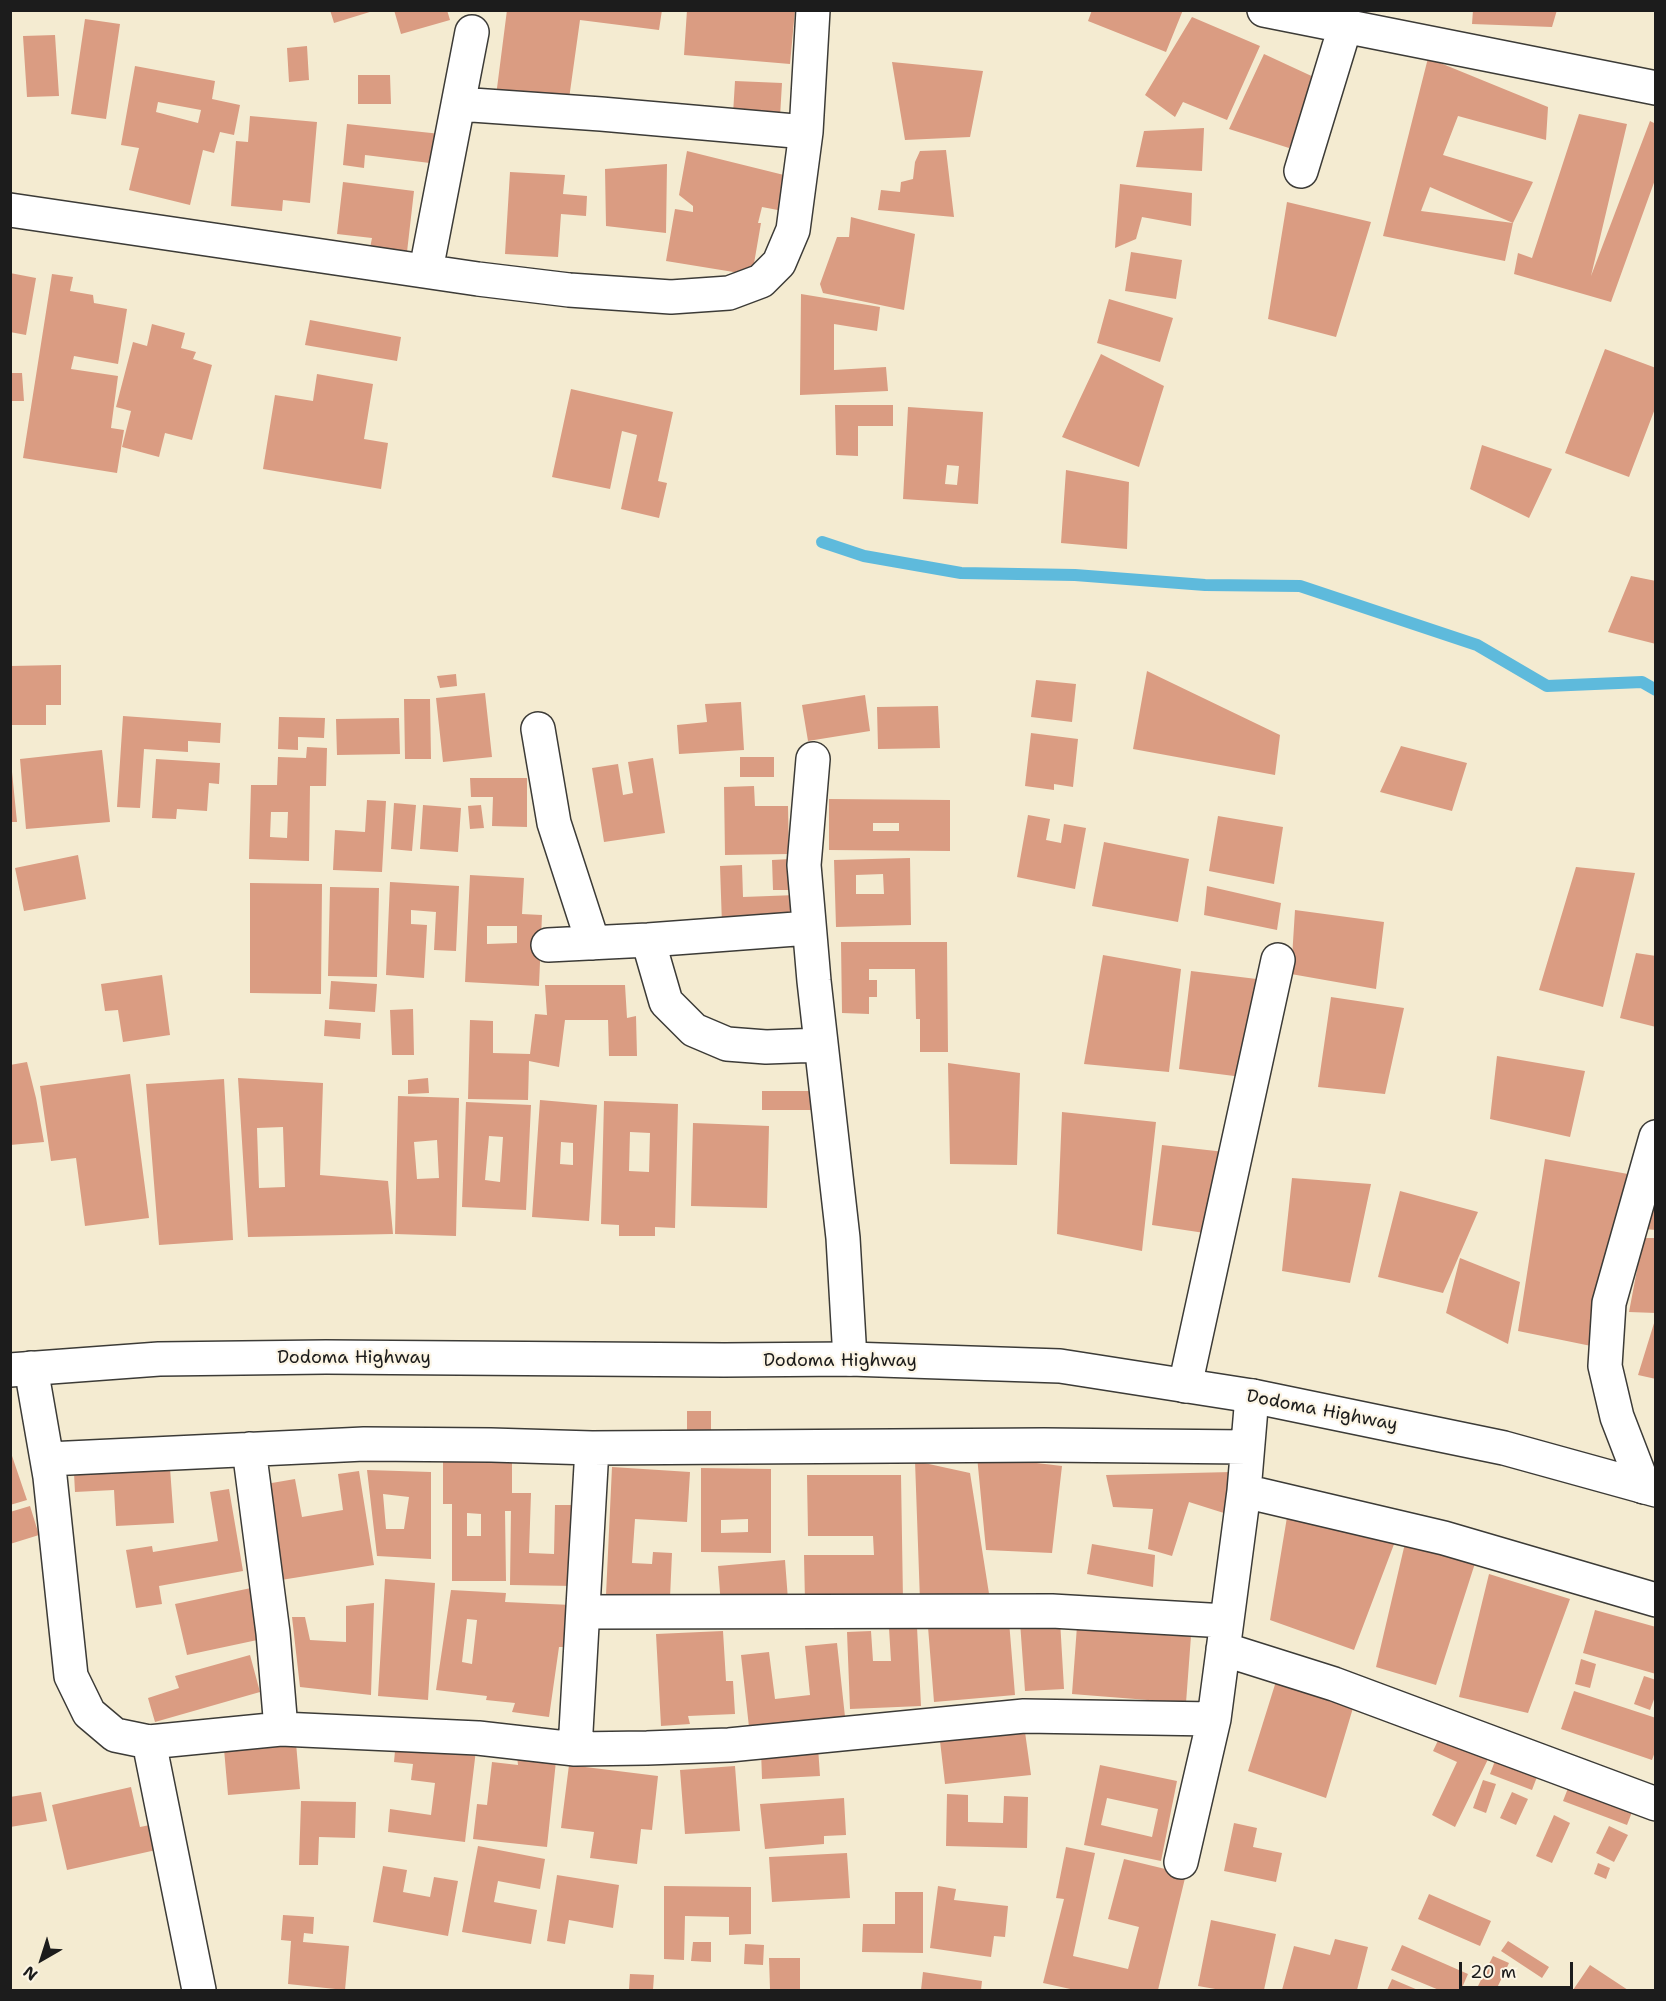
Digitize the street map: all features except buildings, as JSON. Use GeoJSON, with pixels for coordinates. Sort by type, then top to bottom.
{"type":"FeatureCollection","features":[{"type":"Feature","properties":{"kind":"main road"},"geometry":{"type":"LineString","coordinates":[[10,210],[569,290],[671,297],[729,294],[761,281],[778,263],[793,230],[806,132],[813,10]]}},
{"type":"Feature","properties":{"kind":"main road"},"geometry":{"type":"LineString","coordinates":[[1264,10],[1656,88]]}},
{"type":"Feature","properties":{"kind":"main road"},"geometry":{"type":"LineString","coordinates":[[1301,171],[1345,27]]}},
{"type":"Feature","properties":{"kind":"main road"},"geometry":{"type":"LineString","coordinates":[[426,270],[472,32]]}},
{"type":"Feature","properties":{"kind":"main road"},"geometry":{"type":"LineString","coordinates":[[458,104],[806,132]]}},
{"type":"Feature","properties":{"kind":"main road"},"geometry":{"type":"LineString","coordinates":[[538,729],[554,823],[593,943]]}},
{"type":"Feature","properties":{"kind":"main road"},"geometry":{"type":"LineString","coordinates":[[813,759],[804,865],[821,1045],[843,1238],[850,1359]]}},
{"type":"Feature","properties":{"kind":"main road"},"geometry":{"type":"LineString","coordinates":[[548,945],[809,928]]}},
{"type":"Feature","properties":{"kind":"main road"},"geometry":{"type":"LineString","coordinates":[[648,940],[666,1002],[694,1030],[727,1044],[766,1047],[821,1045]]}},
{"type":"Feature","properties":{"kind":"main road"},"geometry":{"type":"LineString","coordinates":[[1185,1386],[1278,960]]}},
{"type":"Feature","properties":{"kind":"main road"},"geometry":{"type":"LineString","coordinates":[[1650,1488],[1617,1417],[1605,1366],[1609,1303],[1656,1137]]}},
{"type":"Feature","properties":{"kind":"main road","name":"Dodoma Highway"},"geometry":{"type":"LineString","coordinates":[[21,1369],[159,1359],[326,1357],[850,1359],[1060,1366],[1252,1396],[1504,1448],[1650,1488]]}},
{"type":"Feature","properties":{"kind":"main road"},"geometry":{"type":"LineString","coordinates":[[21,1369],[48,1459],[71,1676],[89,1713],[115,1735],[149,1742],[281,1730],[478,1738],[575,1749],[729,1745],[1024,1716],[1214,1719]]}},
{"type":"Feature","properties":{"kind":"main road"},"geometry":{"type":"LineString","coordinates":[[1181,1862],[1214,1719],[1244,1491],[1252,1396]]}},
{"type":"Feature","properties":{"kind":"main road"},"geometry":{"type":"LineString","coordinates":[[48,1459],[364,1444],[491,1444],[592,1448],[1044,1445],[1247,1447]]}},
{"type":"Feature","properties":{"kind":"main road"},"geometry":{"type":"LineString","coordinates":[[575,1749],[592,1448]]}},
{"type":"Feature","properties":{"kind":"main road"},"geometry":{"type":"LineString","coordinates":[[249,1449],[273,1633],[281,1730]]}},
{"type":"Feature","properties":{"kind":"main road"},"geometry":{"type":"LineString","coordinates":[[1244,1491],[1444,1538],[1656,1600]]}},
{"type":"Feature","properties":{"kind":"main road"},"geometry":{"type":"LineString","coordinates":[[584,1612],[1052,1611],[1225,1635],[1335,1684],[1656,1804]]}},
{"type":"Feature","properties":{"kind":"main road"},"geometry":{"type":"LineString","coordinates":[[149,1742],[199,1990]]}},
{"type":"Feature","properties":{"kind":"waterway"},"geometry":{"type":"LineString","coordinates":[[822,542],[864,556],[961,573],[1075,575],[1205,585],[1300,586],[1477,645],[1547,686],[1642,682],[1656,690]]}}]}
